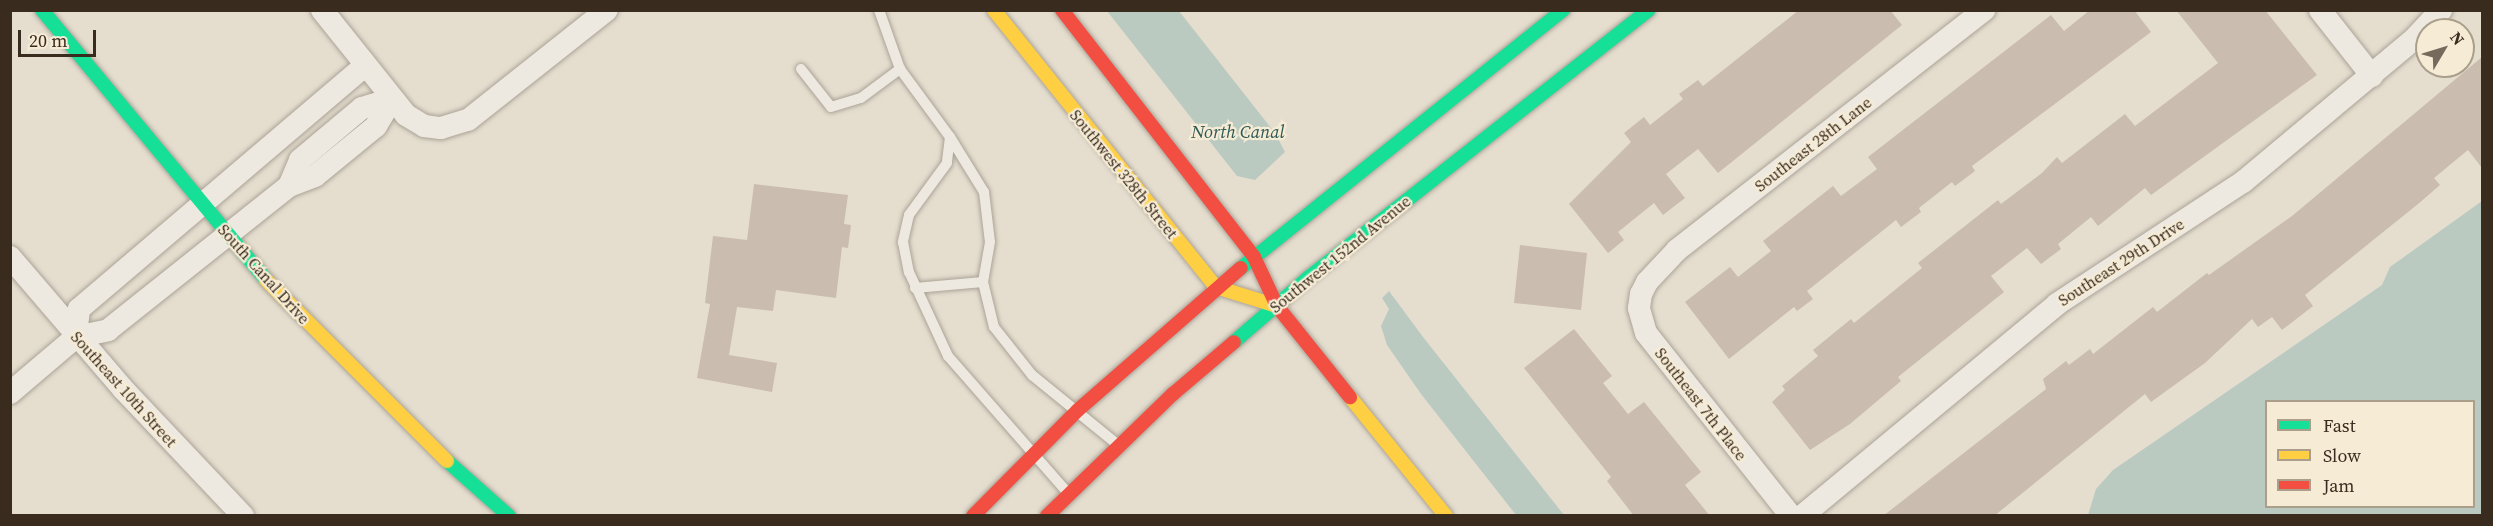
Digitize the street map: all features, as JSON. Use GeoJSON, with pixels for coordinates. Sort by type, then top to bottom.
{"type":"FeatureCollection","features":[{"type":"Feature","properties":{"kind":"street","name":"South Canal Drive"},"geometry":{"type":"LineString","coordinates":[[42,10],[227,235],[387,404],[509,516]]}},
{"type":"Feature","properties":{"kind":"street"},"geometry":{"type":"LineString","coordinates":[[322,10],[406,115],[424,126],[441,128],[461,124],[607,10]]}},
{"type":"Feature","properties":{"kind":"street","name":"Southwest 328th Street"},"geometry":{"type":"LineString","coordinates":[[994,10],[1216,287]]}},
{"type":"Feature","properties":{"kind":"street"},"geometry":{"type":"LineString","coordinates":[[1062,10],[1254,257],[1277,306],[1446,516]]}},
{"type":"Feature","properties":{"kind":"street"},"geometry":{"type":"LineString","coordinates":[[973,516],[1078,410],[1216,287],[1563,10]]}},
{"type":"Feature","properties":{"kind":"street","name":"Southwest 152nd Avenue"},"geometry":{"type":"LineString","coordinates":[[1047,516],[1118,445],[1277,306],[1648,10]]}},
{"type":"Feature","properties":{"kind":"street","name":"Southeast 28th Lane"},"geometry":{"type":"LineString","coordinates":[[1647,282],[1677,250],[1984,10]]}},
{"type":"Feature","properties":{"kind":"street"},"geometry":{"type":"LineString","coordinates":[[2320,10],[2372,76]]}},
{"type":"Feature","properties":{"kind":"street","name":"Southeast 29th Drive"},"geometry":{"type":"LineString","coordinates":[[1802,516],[2057,304],[2243,182],[2372,76],[2440,10]]}},
{"type":"Feature","properties":{"kind":"street"},"geometry":{"type":"LineString","coordinates":[[76,336],[79,309],[365,66]]}},
{"type":"Feature","properties":{"kind":"street"},"geometry":{"type":"LineString","coordinates":[[10,393],[76,336],[108,330],[289,186],[315,176],[367,133],[392,99]]}},
{"type":"Feature","properties":{"kind":"street","name":"Southeast 10th Street"},"geometry":{"type":"LineString","coordinates":[[10,257],[76,336],[243,516]]}},
{"type":"Feature","properties":{"kind":"street"},"geometry":{"type":"LineString","coordinates":[[119,274],[142,303]]}},
{"type":"Feature","properties":{"kind":"street","name":"Southeast 7th Place"},"geometry":{"type":"LineString","coordinates":[[1647,282],[1639,308],[1646,333],[1791,516]]}},
{"type":"Feature","properties":{"kind":"street"},"geometry":{"type":"LineString","coordinates":[[1216,287],[1277,306]]}},
{"type":"Feature","properties":{"kind":"lane"},"geometry":{"type":"LineString","coordinates":[[879,10],[900,69],[950,137],[984,192],[990,242],[982,282],[994,327],[1032,375],[1078,410],[1118,445]]}},
{"type":"Feature","properties":{"kind":"lane"},"geometry":{"type":"LineString","coordinates":[[801,69],[831,107],[861,98],[900,69]]}},
{"type":"Feature","properties":{"kind":"lane"},"geometry":{"type":"LineString","coordinates":[[950,137],[946,163],[909,214],[903,242],[915,288],[948,356],[1032,455],[1069,494]]}},
{"type":"Feature","properties":{"kind":"lane"},"geometry":{"type":"LineString","coordinates":[[915,288],[982,282]]}},
{"type":"Feature","properties":{"kind":"water","name":"North Canal"},"geometry":{"type":"Polygon","coordinates":[[[1107,11],[1179,11],[1275,133],[1285,152],[1255,180],[1237,176],[1107,11]]]}},
{"type":"Feature","properties":{"kind":"water"},"geometry":{"type":"Polygon","coordinates":[[[2482,201],[2482,515],[2088,515],[2096,489],[2113,470],[2382,285],[2390,267],[2482,201]]]}},
{"type":"Feature","properties":{"kind":"water"},"geometry":{"type":"Polygon","coordinates":[[[1389,291],[1564,515],[1516,515],[1421,394],[1387,345],[1381,326],[1389,309],[1382,298],[1389,291]]]}},
{"type":"Feature","properties":{"kind":"building"},"geometry":{"type":"Polygon","coordinates":[[[1799,10],[1890,10],[1902,25],[1718,173],[1698,149],[1666,174],[1685,198],[1663,215],[1654,203],[1618,232],[1624,240],[1608,253],[1569,204],[1631,142],[1624,133],[1644,117],[1650,125],[1683,99],[1679,94],[1698,80],[1703,86],[1799,10]]]}},
{"type":"Feature","properties":{"kind":"building"},"geometry":{"type":"Polygon","coordinates":[[[2090,10],[2134,10],[2151,32],[1972,166],[1975,171],[1955,186],[1952,182],[1919,208],[1921,212],[1901,227],[1896,220],[1807,291],[1813,299],[1797,311],[1794,307],[1729,359],[1685,302],[1730,267],[1738,277],[1771,251],[1763,241],[1833,186],[1841,196],[1877,169],[1868,157],[2051,15],[2064,31],[2090,10]]]}},
{"type":"Feature","properties":{"kind":"building"},"geometry":{"type":"Polygon","coordinates":[[[2176,10],[2265,10],[2317,75],[2151,195],[2145,188],[2098,226],[2091,217],[2058,244],[2061,249],[2041,264],[2027,248],[1991,276],[2004,292],[1898,377],[1901,381],[1850,424],[1810,450],[1772,402],[1785,390],[1782,386],[1818,356],[1813,350],[1851,319],[1854,323],[1922,268],[1918,263],[1998,200],[2001,204],[2042,173],[2057,157],[2062,163],[2125,114],[2135,126],[2218,63],[2176,10]]]}},
{"type":"Feature","properties":{"kind":"building"},"geometry":{"type":"Polygon","coordinates":[[[2482,57],[2482,168],[2468,150],[2434,178],[2440,185],[2305,295],[2313,306],[2282,330],[2272,317],[2258,327],[2252,319],[2205,363],[2151,402],[2145,394],[1994,516],[1883,516],[2046,389],[2043,379],[2066,361],[2069,365],[2090,349],[2093,354],[2153,307],[2157,312],[2207,273],[2209,275],[2292,216],[2457,78],[2475,78],[2475,63],[2482,57]]]}},
{"type":"Feature","properties":{"kind":"building"},"geometry":{"type":"Polygon","coordinates":[[[754,184],[848,195],[844,224],[851,225],[848,248],[842,247],[836,298],[776,290],[773,311],[737,307],[729,355],[777,363],[772,392],[697,378],[710,304],[705,303],[713,236],[747,240],[754,184]]]}},
{"type":"Feature","properties":{"kind":"building"},"geometry":{"type":"Polygon","coordinates":[[[1520,245],[1587,253],[1581,310],[1514,303],[1520,245]]]}},
{"type":"Feature","properties":{"kind":"building"},"geometry":{"type":"Polygon","coordinates":[[[1574,329],[1612,376],[1603,383],[1628,414],[1644,402],[1701,472],[1685,485],[1710,516],[1634,516],[1607,481],[1611,477],[1524,368],[1574,329]]]}},
{"type":"Feature","properties":{"kind":"traffic: fast"},"geometry":{"type":"LineString","coordinates":[[42,10],[266,280]]}},
{"type":"Feature","properties":{"kind":"traffic: fast"},"geometry":{"type":"LineString","coordinates":[[1241,268],[1563,10]]}},
{"type":"Feature","properties":{"kind":"traffic: fast"},"geometry":{"type":"LineString","coordinates":[[1234,342],[1308,278],[1648,10]]}},
{"type":"Feature","properties":{"kind":"traffic: fast"},"geometry":{"type":"LineString","coordinates":[[447,461],[509,516]]}},
{"type":"Feature","properties":{"kind":"traffic: slow"},"geometry":{"type":"LineString","coordinates":[[994,10],[1216,287],[1277,306]]}},
{"type":"Feature","properties":{"kind":"traffic: slow"},"geometry":{"type":"LineString","coordinates":[[266,280],[447,461]]}},
{"type":"Feature","properties":{"kind":"traffic: slow"},"geometry":{"type":"LineString","coordinates":[[1350,397],[1446,516]]}},
{"type":"Feature","properties":{"kind":"traffic: jam"},"geometry":{"type":"LineString","coordinates":[[1062,10],[1254,257],[1277,306],[1350,397]]}},
{"type":"Feature","properties":{"kind":"traffic: jam"},"geometry":{"type":"LineString","coordinates":[[973,516],[1078,410],[1241,268]]}},
{"type":"Feature","properties":{"kind":"traffic: jam"},"geometry":{"type":"LineString","coordinates":[[1047,516],[1173,394],[1234,342]]}}]}
